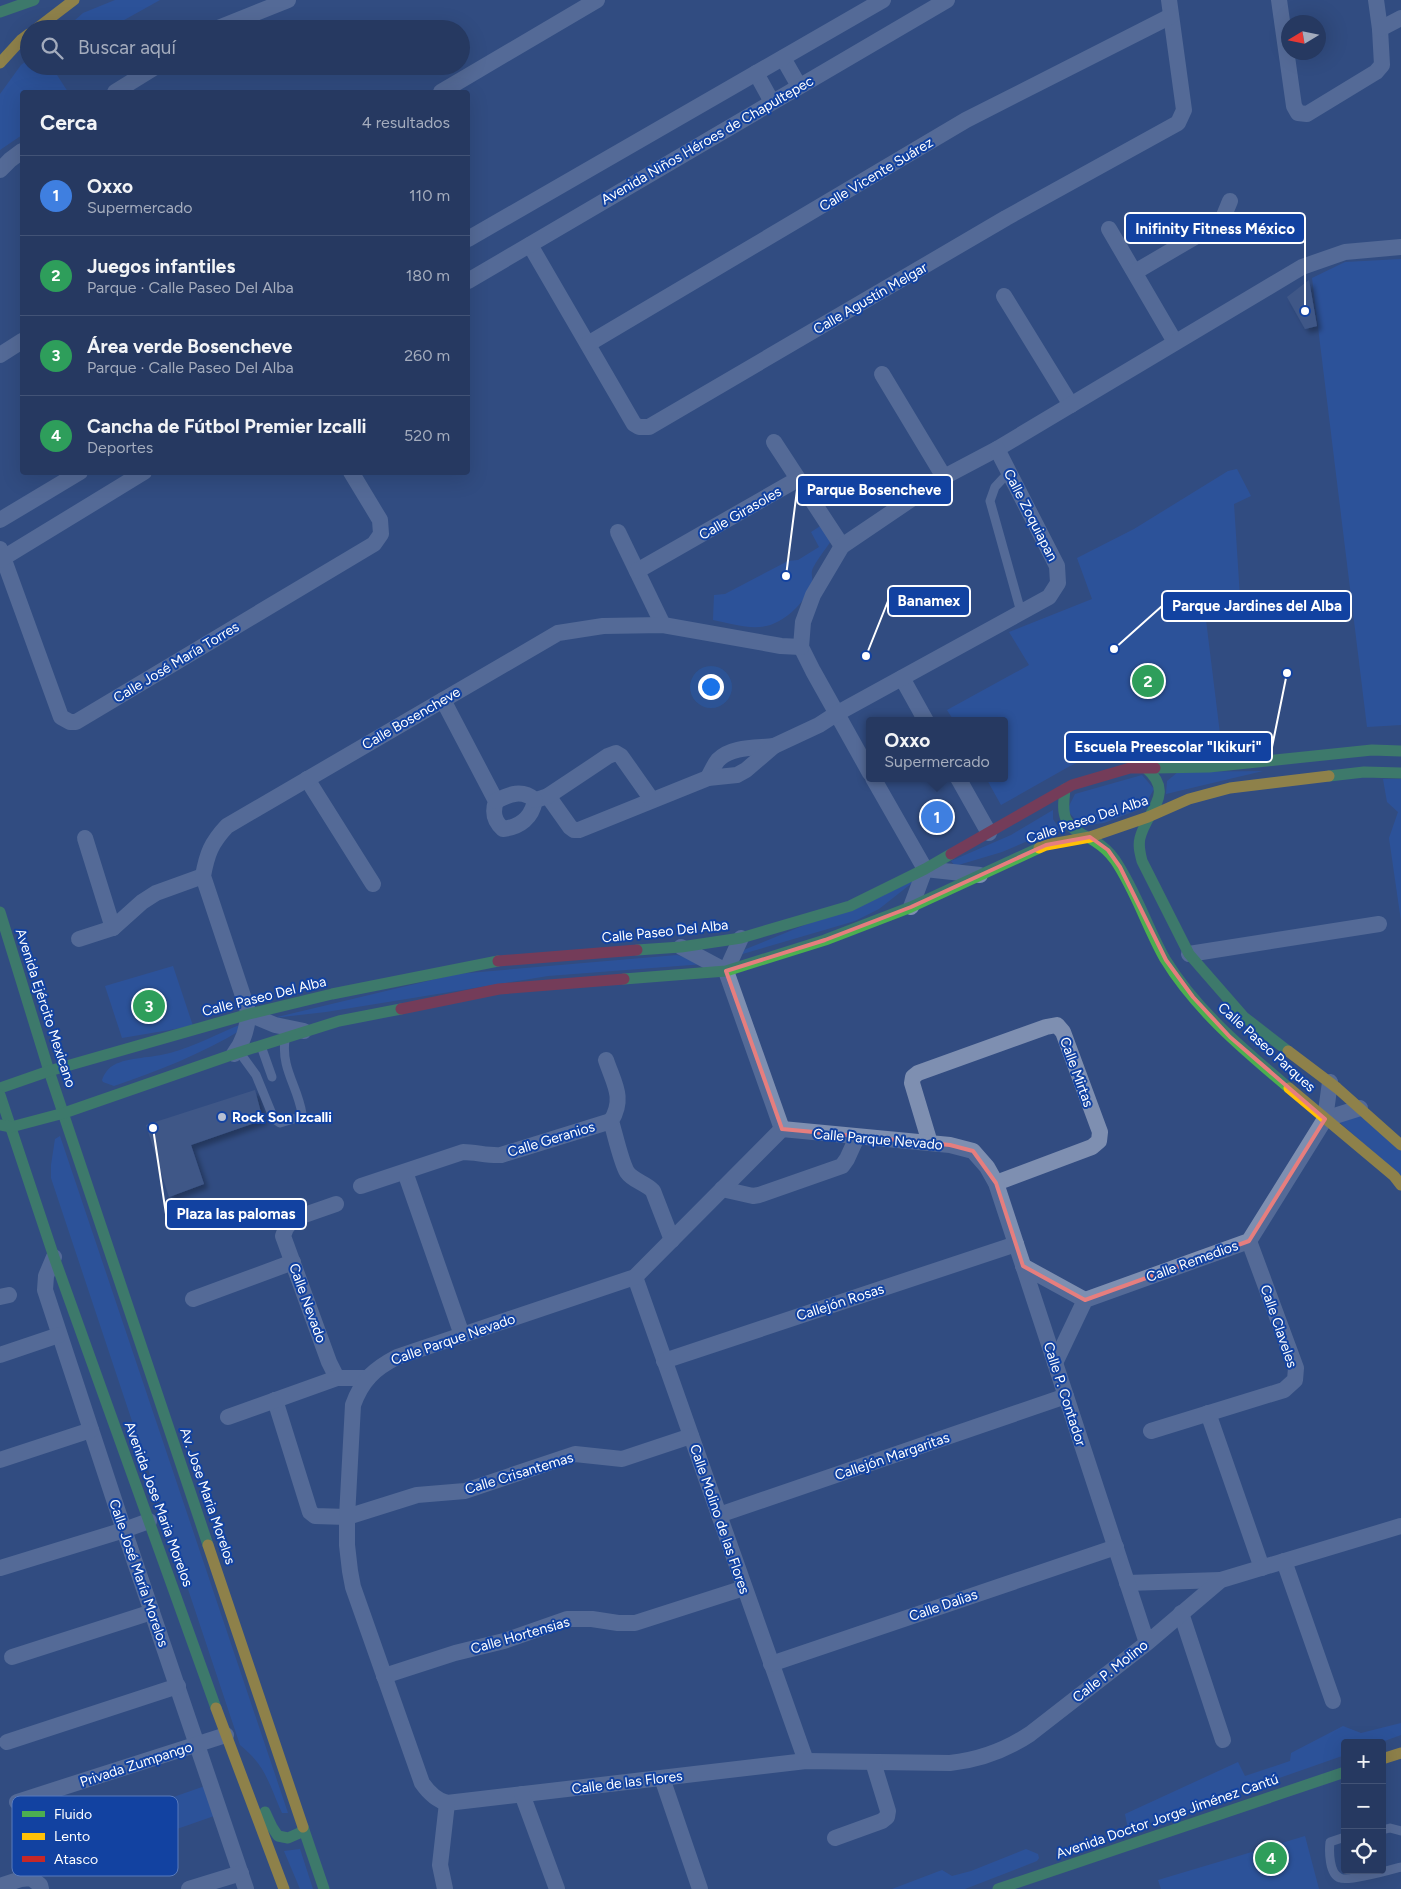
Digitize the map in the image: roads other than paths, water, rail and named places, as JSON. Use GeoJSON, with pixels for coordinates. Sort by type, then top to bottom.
{"type":"FeatureCollection","features":[{"type":"Feature","properties":{"kind":"street"},"geometry":{"type":"LineString","coordinates":[[0,12],[34,0]]}},
{"type":"Feature","properties":{"kind":"street"},"geometry":{"type":"LineString","coordinates":[[48,20],[74,0]]}},
{"type":"Feature","properties":{"kind":"street"},"geometry":{"type":"LineString","coordinates":[[238,20],[288,0]]}},
{"type":"Feature","properties":{"kind":"street"},"geometry":{"type":"LineString","coordinates":[[470,75],[597,0]]}},
{"type":"Feature","properties":{"kind":"street"},"geometry":{"type":"LineString","coordinates":[[470,238],[883,0]]}},
{"type":"Feature","properties":{"kind":"street","name":"Avenida Niños Héroes de Chapultepec"},"geometry":{"type":"LineString","coordinates":[[470,280],[946,0]]}},
{"type":"Feature","properties":{"kind":"street"},"geometry":{"type":"LineString","coordinates":[[1279,0],[1294,106],[1298,112],[1307,114],[1376,72],[1382,65],[1376,0]]}},
{"type":"Feature","properties":{"kind":"street","name":"Calle Vicente Suárez"},"geometry":{"type":"LineString","coordinates":[[588,344],[966,120],[1170,8]]}},
{"type":"Feature","properties":{"kind":"street","name":"Calle Agustín Melgar"},"geometry":{"type":"LineString","coordinates":[[530,245],[634,424],[639,428],[649,427],[1006,218],[1178,122],[1184,110],[1170,8]]}},
{"type":"Feature","properties":{"kind":"street"},"geometry":{"type":"LineString","coordinates":[[1380,29],[1401,18]]}},
{"type":"Feature","properties":{"kind":"street"},"geometry":{"type":"LineString","coordinates":[[0,63],[20,41]]}},
{"type":"Feature","properties":{"kind":"street"},"geometry":{"type":"LineString","coordinates":[[783,58],[799,86]]}},
{"type":"Feature","properties":{"kind":"street"},"geometry":{"type":"LineString","coordinates":[[756,73],[772,102]]}},
{"type":"Feature","properties":{"kind":"street"},"geometry":{"type":"LineString","coordinates":[[119,90],[143,75]]}},
{"type":"Feature","properties":{"kind":"street"},"geometry":{"type":"LineString","coordinates":[[444,90],[470,75]]}},
{"type":"Feature","properties":{"kind":"street"},"geometry":{"type":"LineString","coordinates":[[0,170],[20,153]]}},
{"type":"Feature","properties":{"kind":"street"},"geometry":{"type":"LineString","coordinates":[[1135,272],[1217,224],[1230,201]]}},
{"type":"Feature","properties":{"kind":"street"},"geometry":{"type":"LineString","coordinates":[[1109,229],[1176,342]]}},
{"type":"Feature","properties":{"kind":"street"},"geometry":{"type":"LineString","coordinates":[[866,765],[836,714],[801,647],[803,622],[813,595],[842,546],[944,477],[997,449],[1302,267],[1345,252],[1401,247]]}},
{"type":"Feature","properties":{"kind":"street"},"geometry":{"type":"LineString","coordinates":[[1004,296],[1071,405]]}},
{"type":"Feature","properties":{"kind":"street"},"geometry":{"type":"LineString","coordinates":[[0,355],[20,342]]}},
{"type":"Feature","properties":{"kind":"street"},"geometry":{"type":"LineString","coordinates":[[882,374],[944,477]]}},
{"type":"Feature","properties":{"kind":"street"},"geometry":{"type":"LineString","coordinates":[[774,442],[842,546]]}},
{"type":"Feature","properties":{"kind":"street","name":"Calle Zoquiapan"},"geometry":{"type":"LineString","coordinates":[[997,449],[1057,566],[1058,583],[1049,596],[1021,612]]}},
{"type":"Feature","properties":{"kind":"street"},"geometry":{"type":"LineString","coordinates":[[0,520],[75,475]]}},
{"type":"Feature","properties":{"kind":"street"},"geometry":{"type":"LineString","coordinates":[[1,556],[139,475]]}},
{"type":"Feature","properties":{"kind":"street","name":"Calle José María Torres"},"geometry":{"type":"LineString","coordinates":[[1,556],[61,717],[66,721],[76,722],[374,544],[381,534],[380,520],[353,475]]}},
{"type":"Feature","properties":{"kind":"street","name":"Calle Girasoles"},"geometry":{"type":"LineString","coordinates":[[637,571],[798,479]]}},
{"type":"Feature","properties":{"kind":"street"},"geometry":{"type":"LineString","coordinates":[[618,532],[663,625]]}},
{"type":"Feature","properties":{"kind":"street"},"geometry":{"type":"LineString","coordinates":[[496,801],[518,793],[541,798],[570,827],[574,830],[579,830],[708,778],[736,775],[746,770],[774,746],[819,725],[1021,612]]}},
{"type":"Feature","properties":{"kind":"street","name":"Calle Bosencheve"},"geometry":{"type":"LineString","coordinates":[[203,876],[206,859],[214,840],[227,826],[558,633],[603,626],[663,625],[781,646],[801,647]]}},
{"type":"Feature","properties":{"kind":"street"},"geometry":{"type":"LineString","coordinates":[[902,678],[924,717]]}},
{"type":"Feature","properties":{"kind":"street"},"geometry":{"type":"LineString","coordinates":[[443,700],[496,801],[493,809],[494,816],[497,823],[503,829],[516,826],[529,816],[541,798],[608,756],[616,753],[621,756],[652,800]]}},
{"type":"Feature","properties":{"kind":"street"},"geometry":{"type":"LineString","coordinates":[[708,778],[717,761],[725,754],[735,750],[774,746]]}},
{"type":"Feature","properties":{"kind":"street","name":"Calle Paseo Del Alba"},"geometry":{"type":"LineString","coordinates":[[0,1088],[49,1071],[249,1014],[332,994],[487,962],[680,948],[741,938],[850,906],[925,869],[1072,785],[1130,768],[1208,766],[1372,750],[1401,752]]}},
{"type":"Feature","properties":{"kind":"street","name":"Calle Paseo Parques"},"geometry":{"type":"LineString","coordinates":[[1146,768],[1157,779],[1159,792],[1158,803],[1148,817],[1140,838],[1142,861],[1189,954],[1244,1017],[1330,1082],[1401,1145]]}},
{"type":"Feature","properties":{"kind":"street","name":"Calle Paseo Del Alba"},"geometry":{"type":"LineString","coordinates":[[5,1126],[64,1112],[236,1053],[339,1021],[500,989],[726,971],[825,940],[911,907],[1046,845],[1090,836],[1148,817],[1188,799],[1230,788],[1364,772],[1401,772]]}},
{"type":"Feature","properties":{"kind":"street"},"geometry":{"type":"LineString","coordinates":[[307,779],[373,884]]}},
{"type":"Feature","properties":{"kind":"street"},"geometry":{"type":"LineString","coordinates":[[875,782],[925,869],[911,907]]}},
{"type":"Feature","properties":{"kind":"street"},"geometry":{"type":"LineString","coordinates":[[960,782],[989,833]]}},
{"type":"Feature","properties":{"kind":"street","name":"Calle Paseo Parques"},"geometry":{"type":"LineString","coordinates":[[1065,789],[1062,805],[1064,817],[1069,826],[1078,833],[1090,836],[1108,850],[1120,867],[1166,960],[1193,997],[1230,1037],[1394,1176],[1401,1184]]}},
{"type":"Feature","properties":{"kind":"street"},"geometry":{"type":"LineString","coordinates":[[85,838],[113,928]]}},
{"type":"Feature","properties":{"kind":"street"},"geometry":{"type":"LineString","coordinates":[[925,869],[980,875]]}},
{"type":"Feature","properties":{"kind":"street"},"geometry":{"type":"LineString","coordinates":[[79,939],[113,928],[142,902],[156,894],[203,876],[249,1014],[246,1032],[236,1053]]}},
{"type":"Feature","properties":{"kind":"street","name":"Avenida Ejército Mexicano"},"geometry":{"type":"LineString","coordinates":[[0,912],[49,1071],[64,1112]]}},
{"type":"Feature","properties":{"kind":"street"},"geometry":{"type":"LineString","coordinates":[[1189,954],[1379,924]]}},
{"type":"Feature","properties":{"kind":"street"},"geometry":{"type":"LineString","coordinates":[[726,971],[741,938]]}},
{"type":"Feature","properties":{"kind":"street"},"geometry":{"type":"LineString","coordinates":[[680,948],[726,971],[782,1129]]}},
{"type":"Feature","properties":{"kind":"street"},"geometry":{"type":"LineString","coordinates":[[249,1014],[275,1025],[306,1032]]}},
{"type":"Feature","properties":{"kind":"street","name":"Calle Mirtas"},"geometry":{"type":"LineString","coordinates":[[930,1143],[912,1083],[913,1077],[918,1072],[1046,1027],[1057,1025],[1063,1032],[1100,1132],[1099,1141],[1092,1147],[996,1183]]}},
{"type":"Feature","properties":{"kind":"street"},"geometry":{"type":"LineString","coordinates":[[606,1060],[619,1098],[617,1110],[611,1121],[628,1172],[653,1191],[672,1240]]}},
{"type":"Feature","properties":{"kind":"street","name":"Calle Remedios"},"geometry":{"type":"LineString","coordinates":[[1085,1300],[1249,1241],[1325,1119],[1330,1082]]}},
{"type":"Feature","properties":{"kind":"street"},"geometry":{"type":"LineString","coordinates":[[0,1095],[5,1126]]}},
{"type":"Feature","properties":{"kind":"street"},"geometry":{"type":"LineString","coordinates":[[1325,1119],[1360,1108]]}},
{"type":"Feature","properties":{"kind":"street","name":"Av. Jose Maria Morelos"},"geometry":{"type":"LineString","coordinates":[[64,1112],[324,1889]]}},
{"type":"Feature","properties":{"kind":"street","name":"Calle Geranios"},"geometry":{"type":"LineString","coordinates":[[361,1186],[463,1152],[473,1152],[489,1156],[501,1155],[611,1121]]}},
{"type":"Feature","properties":{"kind":"street","name":"Avenida Jose Maria Morelos"},"geometry":{"type":"LineString","coordinates":[[5,1126],[54,1256],[243,1784],[284,1889]]}},
{"type":"Feature","properties":{"kind":"street","name":"Calle Parque Nevado"},"geometry":{"type":"LineString","coordinates":[[448,1803],[439,1801],[422,1784],[353,1587],[347,1545],[347,1517],[353,1404],[359,1389],[382,1365],[397,1358],[635,1277],[782,1129],[950,1145],[974,1151]]}},
{"type":"Feature","properties":{"kind":"street"},"geometry":{"type":"LineString","coordinates":[[722,1189],[759,1195],[842,1166],[857,1137]]}},
{"type":"Feature","properties":{"kind":"street","name":"Calle P. Contador"},"geometry":{"type":"LineString","coordinates":[[974,1151],[987,1167],[996,1183],[1147,1643]]}},
{"type":"Feature","properties":{"kind":"street"},"geometry":{"type":"LineString","coordinates":[[405,1172],[462,1335]]}},
{"type":"Feature","properties":{"kind":"street","name":"Calle Nevado"},"geometry":{"type":"LineString","coordinates":[[336,1204],[294,1219],[286,1228],[283,1236],[329,1362],[337,1378]]}},
{"type":"Feature","properties":{"kind":"street","name":"Calle Claveles"},"geometry":{"type":"LineString","coordinates":[[1151,1431],[1284,1390],[1295,1380],[1296,1368],[1249,1241]]}},
{"type":"Feature","properties":{"kind":"street","name":"Callejón Rosas"},"geometry":{"type":"LineString","coordinates":[[664,1361],[1016,1244]]}},
{"type":"Feature","properties":{"kind":"street","name":"Calle José María Morelos"},"geometry":{"type":"LineString","coordinates":[[54,1256],[46,1276],[45,1290],[90,1430],[246,1889]]}},
{"type":"Feature","properties":{"kind":"street"},"geometry":{"type":"LineString","coordinates":[[193,1299],[293,1262]]}},
{"type":"Feature","properties":{"kind":"street"},"geometry":{"type":"LineString","coordinates":[[1023,1266],[1085,1300],[1055,1363]]}},
{"type":"Feature","properties":{"kind":"street","name":"Calle Molino de las Flores"},"geometry":{"type":"LineString","coordinates":[[635,1277],[806,1761]]}},
{"type":"Feature","properties":{"kind":"street"},"geometry":{"type":"LineString","coordinates":[[0,1354],[59,1335]]}},
{"type":"Feature","properties":{"kind":"street"},"geometry":{"type":"LineString","coordinates":[[228,1417],[337,1378],[368,1378]]}},
{"type":"Feature","properties":{"kind":"street","name":"Callejón Margaritas"},"geometry":{"type":"LineString","coordinates":[[719,1515],[1066,1396]]}},
{"type":"Feature","properties":{"kind":"street","name":"Calle Crisantemas"},"geometry":{"type":"LineString","coordinates":[[275,1400],[310,1512],[314,1516],[347,1517],[418,1495],[465,1491],[575,1454],[622,1459],[691,1436]]}},
{"type":"Feature","properties":{"kind":"street"},"geometry":{"type":"LineString","coordinates":[[1208,1413],[1262,1568]]}},
{"type":"Feature","properties":{"kind":"street"},"geometry":{"type":"LineString","coordinates":[[0,1460],[90,1430]]}},
{"type":"Feature","properties":{"kind":"street"},"geometry":{"type":"LineString","coordinates":[[0,1568],[149,1521]]}},
{"type":"Feature","properties":{"kind":"street","name":"Calle P. Molino"},"geometry":{"type":"LineString","coordinates":[[806,1761],[950,1763],[970,1761],[1012,1746],[1147,1643],[1221,1580],[1401,1526]]}},
{"type":"Feature","properties":{"kind":"street","name":"Calle Dalias"},"geometry":{"type":"LineString","coordinates":[[771,1664],[1116,1547]]}},
{"type":"Feature","properties":{"kind":"street"},"geometry":{"type":"LineString","coordinates":[[1284,1561],[1333,1701]]}},
{"type":"Feature","properties":{"kind":"street"},"geometry":{"type":"LineString","coordinates":[[1127,1583],[1221,1580]]}},
{"type":"Feature","properties":{"kind":"street","name":"Calle Hortensias"},"geometry":{"type":"LineString","coordinates":[[384,1676],[455,1653],[504,1641],[567,1619],[634,1623],[744,1588]]}},
{"type":"Feature","properties":{"kind":"street"},"geometry":{"type":"LineString","coordinates":[[12,1657],[152,1612]]}},
{"type":"Feature","properties":{"kind":"street"},"geometry":{"type":"LineString","coordinates":[[1181,1613],[1223,1740]]}},
{"type":"Feature","properties":{"kind":"street"},"geometry":{"type":"LineString","coordinates":[[7,1742],[178,1686]]}},
{"type":"Feature","properties":{"kind":"street","name":"Privada Zumpango"},"geometry":{"type":"LineString","coordinates":[[37,1796],[226,1735]]}},
{"type":"Feature","properties":{"kind":"street"},"geometry":{"type":"LineString","coordinates":[[1386,1759],[1401,1753]]}},
{"type":"Feature","properties":{"kind":"street","name":"Calle de las Flores"},"geometry":{"type":"LineString","coordinates":[[448,1803],[806,1761]]}},
{"type":"Feature","properties":{"kind":"street"},"geometry":{"type":"LineString","coordinates":[[835,1838],[887,1817],[888,1811],[873,1762]]}},
{"type":"Feature","properties":{"kind":"street","name":"Avenida Doctor Jorge Jiménez Cantú"},"geometry":{"type":"LineString","coordinates":[[998,1889],[1341,1773]]}},
{"type":"Feature","properties":{"kind":"street"},"geometry":{"type":"LineString","coordinates":[[662,1778],[700,1889]]}},
{"type":"Feature","properties":{"kind":"street"},"geometry":{"type":"LineString","coordinates":[[243,1784],[258,1799],[275,1835],[284,1839],[295,1837],[304,1831]]}},
{"type":"Feature","properties":{"kind":"street"},"geometry":{"type":"LineString","coordinates":[[522,1794],[557,1889]]}},
{"type":"Feature","properties":{"kind":"street"},"geometry":{"type":"LineString","coordinates":[[445,1889],[440,1865],[448,1803]]}},
{"type":"Feature","properties":{"kind":"street"},"geometry":{"type":"LineString","coordinates":[[190,1889],[241,1873]]}},
{"type":"Feature","properties":{"kind":"street"},"geometry":{"type":"LineString","coordinates":[[0,1886],[21,1879],[31,1878],[40,1885],[41,1889]]}},
{"type":"Feature","properties":{"kind":"lane"},"geometry":{"type":"LineString","coordinates":[[1009,472],[994,487],[990,501],[1021,612]]}},
{"type":"Feature","properties":{"kind":"lane"},"geometry":{"type":"LineString","coordinates":[[236,1053],[256,1075],[276,1122],[280,1123],[300,1117],[302,1110],[283,1053],[285,1038]]}},
{"type":"Feature","properties":{"kind":"lane"},"geometry":{"type":"LineString","coordinates":[[261,1046],[272,1077]]}},
{"type":"Feature","properties":{"kind":"lane"},"geometry":{"type":"LineString","coordinates":[[1386,1829],[1390,1828],[1401,1831]]}},
{"type":"Feature","properties":{"kind":"lane"},"geometry":{"type":"LineString","coordinates":[[1341,1838],[1330,1842],[1329,1852],[1334,1873],[1339,1878],[1348,1879],[1372,1874]]}},
{"type":"Feature","properties":{"kind":"lane"},"geometry":{"type":"LineString","coordinates":[[1386,1871],[1401,1868]]}},
{"type":"Feature","properties":{"kind":"place","name":"Inifinity Fitness México"},"geometry":{"type":"Point","coordinates":[1305,311]}},
{"type":"Feature","properties":{"kind":"place","name":"Parque Bosencheve"},"geometry":{"type":"Point","coordinates":[786,576]}},
{"type":"Feature","properties":{"kind":"place","name":"Parque Jardines del Alba"},"geometry":{"type":"Point","coordinates":[1114,649]}},
{"type":"Feature","properties":{"kind":"place","name":"Banamex"},"geometry":{"type":"Point","coordinates":[866,656]}},
{"type":"Feature","properties":{"kind":"place","name":"Escuela Preescolar \"Ikikuri\""},"geometry":{"type":"Point","coordinates":[1287,673]}},
{"type":"Feature","properties":{"kind":"place","name":"Juegos infantiles"},"geometry":{"type":"Point","coordinates":[1148,681]}},
{"type":"Feature","properties":{"kind":"place","name":"Oxxo"},"geometry":{"type":"Point","coordinates":[937,817]}},
{"type":"Feature","properties":{"kind":"place","name":"Área verde Bosencheve"},"geometry":{"type":"Point","coordinates":[149,1006]}},
{"type":"Feature","properties":{"kind":"place","name":"Rock Son Izcalli"},"geometry":{"type":"Point","coordinates":[222,1117]}},
{"type":"Feature","properties":{"kind":"place","name":"Plaza las palomas"},"geometry":{"type":"Point","coordinates":[153,1128]}},
{"type":"Feature","properties":{"kind":"place","name":"Cancha de Fútbol Premier Izcalli"},"geometry":{"type":"Point","coordinates":[1271,1858]}}]}
